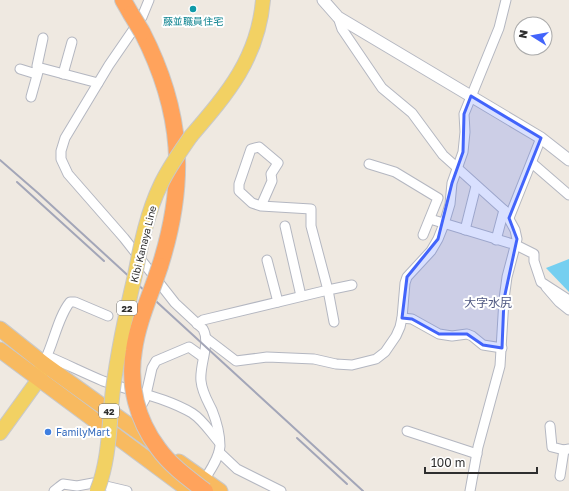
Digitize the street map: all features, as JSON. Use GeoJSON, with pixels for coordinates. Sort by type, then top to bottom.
{"type":"FeatureCollection","features":[{"type":"Feature","properties":{"kind":"highway"},"geometry":{"type":"LineString","coordinates":[[127,7],[142,32],[157,64],[168,97],[174,123],[178,160],[175,206],[171,229],[141,322],[134,350],[132,367],[135,396],[137,408],[142,420],[158,449],[180,471],[202,487]]}},
{"type":"Feature","properties":{"kind":"highway","name":"42"},"geometry":{"type":"LineString","coordinates":[[0,329],[46,360],[131,426],[202,487],[220,491]]}},
{"type":"Feature","properties":{"kind":"highway","name":"42"},"geometry":{"type":"LineString","coordinates":[[0,350],[66,401],[190,491]]}},
{"type":"Feature","properties":{"kind":"main road","name":"Kibi Kanaya Line"},"geometry":{"type":"LineString","coordinates":[[104,489],[101,481],[107,449],[120,349],[143,236],[152,207],[171,164],[191,136],[224,97],[242,70],[258,30],[263,0]]}},
{"type":"Feature","properties":{"kind":"main road"},"geometry":{"type":"LineString","coordinates":[[0,433],[39,379],[46,360]]}},
{"type":"Feature","properties":{"kind":"street"},"geometry":{"type":"LineString","coordinates":[[149,0],[142,17],[65,138],[61,151],[63,166],[71,178],[124,238],[175,303],[203,329],[206,338],[200,377],[202,389],[214,415],[219,442],[218,452],[202,487]]}},
{"type":"Feature","properties":{"kind":"street"},"geometry":{"type":"LineString","coordinates":[[206,338],[236,361],[267,357],[314,359],[336,364],[352,365],[376,359],[385,352],[396,336],[402,318],[405,283],[407,277],[431,251],[444,224],[450,204],[452,183],[463,152],[465,132],[464,114],[499,28],[506,0]]}},
{"type":"Feature","properties":{"kind":"street"},"geometry":{"type":"LineString","coordinates":[[326,1],[338,17],[342,29],[382,88],[412,113],[443,155],[504,210],[517,234],[516,246],[507,277],[504,299],[500,366],[477,454],[470,491]]}},
{"type":"Feature","properties":{"kind":"street"},"geometry":{"type":"LineString","coordinates":[[338,17],[541,138],[569,160]]}},
{"type":"Feature","properties":{"kind":"street"},"geometry":{"type":"LineString","coordinates":[[31,97],[43,38]]}},
{"type":"Feature","properties":{"kind":"street"},"geometry":{"type":"LineString","coordinates":[[63,74],[72,42]]}},
{"type":"Feature","properties":{"kind":"street"},"geometry":{"type":"LineString","coordinates":[[20,69],[33,73],[41,68],[98,84]]}},
{"type":"Feature","properties":{"kind":"street"},"geometry":{"type":"LineString","coordinates":[[509,218],[541,138]]}},
{"type":"Feature","properties":{"kind":"street"},"geometry":{"type":"LineString","coordinates":[[261,206],[272,181],[271,174],[278,163],[259,147],[251,149],[239,184],[239,191],[252,203],[261,206],[311,209],[311,226],[328,290],[334,322]]}},
{"type":"Feature","properties":{"kind":"street"},"geometry":{"type":"LineString","coordinates":[[532,163],[569,195]]}},
{"type":"Feature","properties":{"kind":"street"},"geometry":{"type":"LineString","coordinates":[[369,164],[395,172],[438,198],[423,235]]}},
{"type":"Feature","properties":{"kind":"street"},"geometry":{"type":"LineString","coordinates":[[464,230],[476,186]]}},
{"type":"Feature","properties":{"kind":"street"},"geometry":{"type":"LineString","coordinates":[[496,240],[504,210]]}},
{"type":"Feature","properties":{"kind":"street"},"geometry":{"type":"LineString","coordinates":[[430,219],[516,246],[534,254],[534,261],[541,282],[559,302],[569,310]]}},
{"type":"Feature","properties":{"kind":"street"},"geometry":{"type":"LineString","coordinates":[[285,226],[301,296]]}},
{"type":"Feature","properties":{"kind":"street"},"geometry":{"type":"LineString","coordinates":[[267,260],[278,302]]}},
{"type":"Feature","properties":{"kind":"street"},"geometry":{"type":"LineString","coordinates":[[541,282],[569,300]]}},
{"type":"Feature","properties":{"kind":"street"},"geometry":{"type":"LineString","coordinates":[[198,324],[203,320],[352,285]]}},
{"type":"Feature","properties":{"kind":"street"},"geometry":{"type":"LineString","coordinates":[[108,316],[76,302],[70,302],[62,317],[46,360],[164,400],[193,414],[219,442]]}},
{"type":"Feature","properties":{"kind":"street"},"geometry":{"type":"LineString","coordinates":[[402,318],[412,319],[439,334],[452,336],[467,334],[483,344],[502,348]]}},
{"type":"Feature","properties":{"kind":"street"},"geometry":{"type":"LineString","coordinates":[[131,426],[146,395],[152,368],[156,361],[189,347],[203,357]]}},
{"type":"Feature","properties":{"kind":"street"},"geometry":{"type":"LineString","coordinates":[[550,426],[552,447],[566,450],[560,476]]}},
{"type":"Feature","properties":{"kind":"street"},"geometry":{"type":"LineString","coordinates":[[407,431],[477,454]]}},
{"type":"Feature","properties":{"kind":"street"},"geometry":{"type":"LineString","coordinates":[[218,452],[237,469],[282,491]]}},
{"type":"Feature","properties":{"kind":"street"},"geometry":{"type":"LineString","coordinates":[[54,491],[63,484],[77,486],[93,483],[104,489],[127,491]]}},
{"type":"Feature","properties":{"kind":"highlighted area"},"geometry":{"type":"Polygon","coordinates":[[[471,96],[541,138],[509,218],[517,239],[504,299],[502,348],[483,345],[467,334],[439,334],[412,319],[402,318],[407,277],[438,239],[452,183],[463,152],[464,114],[471,96]]]}},
{"type":"Feature","properties":{"kind":"water"},"geometry":{"type":"Polygon","coordinates":[[[569,259],[569,292],[546,268],[569,259]]]}},
{"type":"Feature","properties":{"kind":"railway"},"geometry":{"type":"LineString","coordinates":[[0,160],[38,193],[363,491]]}},
{"type":"Feature","properties":{"kind":"railway"},"geometry":{"type":"LineString","coordinates":[[17,182],[104,261]]}},
{"type":"Feature","properties":{"kind":"railway"},"geometry":{"type":"LineString","coordinates":[[297,438],[347,484]]}},
{"type":"Feature","properties":{"kind":"place","name":"藤並職員住宅"},"geometry":{"type":"Point","coordinates":[193,9]}},
{"type":"Feature","properties":{"kind":"place","name":"FamilyMart"},"geometry":{"type":"Point","coordinates":[48,432]}},
{"type":"Feature","properties":{"kind":"district","name":"大字水尻"},"geometry":{"type":"Point","coordinates":[488,302]}}]}
